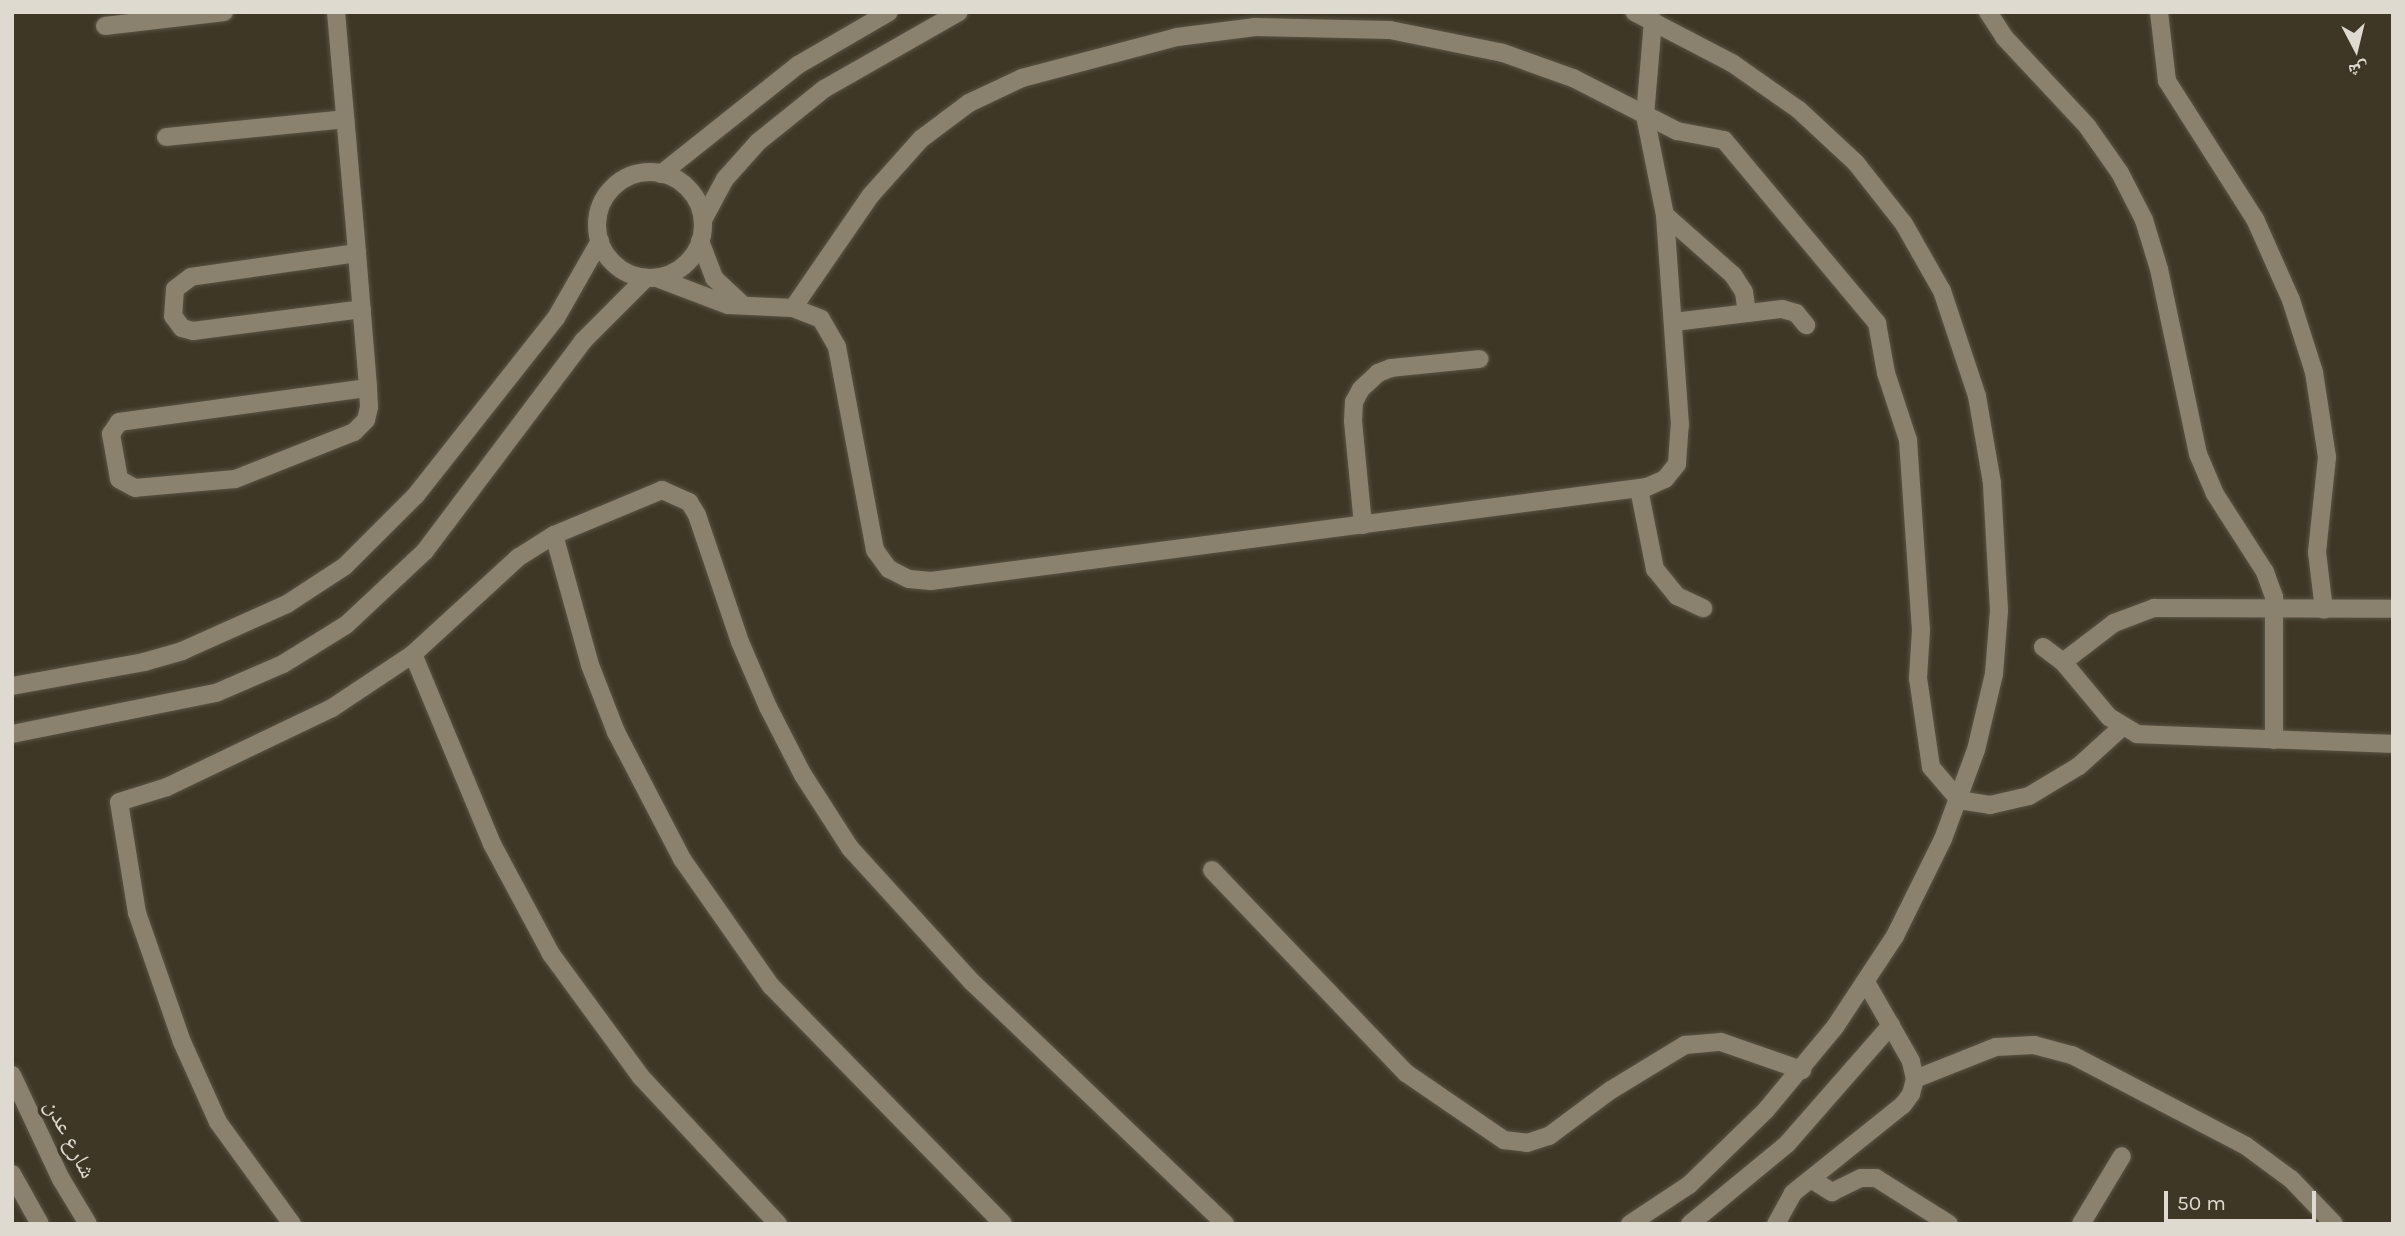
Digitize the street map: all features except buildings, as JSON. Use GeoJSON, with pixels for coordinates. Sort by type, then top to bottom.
{"type":"FeatureCollection","features":[{"type":"Feature","properties":{"kind":"street"},"geometry":{"type":"LineString","coordinates":[[104,26],[224,12]]}},
{"type":"Feature","properties":{"kind":"street"},"geometry":{"type":"LineString","coordinates":[[336,12],[362,309],[368,388],[368,413],[360,427],[250,475],[135,488],[119,479],[111,434],[119,422],[368,388]]}},
{"type":"Feature","properties":{"kind":"street"},"geometry":{"type":"LineString","coordinates":[[661,174],[798,65],[889,12]]}},
{"type":"Feature","properties":{"kind":"street"},"geometry":{"type":"LineString","coordinates":[[12,734],[216,693],[283,664],[346,625],[425,551],[583,341],[652,278],[685,264],[700,241],[703,220],[724,179],[768,134],[836,81],[959,12]]}},
{"type":"Feature","properties":{"kind":"street"},"geometry":{"type":"LineString","coordinates":[[1630,1224],[1714,1164],[1802,1070],[1866,982],[1920,888],[1959,800],[1987,713],[1999,610],[1997,534],[1984,433],[1956,325],[1904,224],[1829,135],[1755,78],[1634,12]]}},
{"type":"Feature","properties":{"kind":"street"},"geometry":{"type":"LineString","coordinates":[[1988,12],[2004,37],[2087,126],[2133,196],[2159,269],[2198,454],[2216,494],[2265,572],[2275,609],[2274,740]]}},
{"type":"Feature","properties":{"kind":"street"},"geometry":{"type":"LineString","coordinates":[[2159,12],[2166,81],[2255,219],[2291,300],[2314,372],[2328,457],[2317,552],[2324,610]]}},
{"type":"Feature","properties":{"kind":"street"},"geometry":{"type":"LineString","coordinates":[[600,241],[617,267],[728,305],[793,309],[821,319],[831,332],[875,550],[889,569],[909,579],[931,581],[1639,489],[1665,479],[1680,454],[1674,322],[1665,215],[1645,116],[1653,20]]}},
{"type":"Feature","properties":{"kind":"street"},"geometry":{"type":"LineString","coordinates":[[793,309],[871,195],[944,120],[1022,78],[1177,37],[1295,25],[1359,27],[1430,36],[1538,64],[1602,91],[1677,131],[1724,141],[1877,323],[1886,373],[1908,440],[1921,630],[1918,678],[1931,767],[1959,800],[1990,805],[2029,796],[2079,766],[2122,727]]}},
{"type":"Feature","properties":{"kind":"street"},"geometry":{"type":"LineString","coordinates":[[166,137],[345,119]]}},
{"type":"Feature","properties":{"kind":"street"},"geometry":{"type":"LineString","coordinates":[[12,686],[144,662],[182,651],[287,604],[345,566],[416,495],[547,329],[580,281],[600,241],[600,208],[614,187],[635,175],[661,174],[693,195],[703,220]]}},
{"type":"Feature","properties":{"kind":"street"},"geometry":{"type":"LineString","coordinates":[[1665,215],[1733,275],[1744,292],[1747,313]]}},
{"type":"Feature","properties":{"kind":"street"},"geometry":{"type":"LineString","coordinates":[[700,241],[722,289],[749,308]]}},
{"type":"Feature","properties":{"kind":"street"},"geometry":{"type":"LineString","coordinates":[[357,253],[191,277],[175,289],[173,316],[182,328],[193,331],[362,309]]}},
{"type":"Feature","properties":{"kind":"street"},"geometry":{"type":"LineString","coordinates":[[1674,322],[1790,310],[1806,325]]}},
{"type":"Feature","properties":{"kind":"street"},"geometry":{"type":"LineString","coordinates":[[1363,524],[1353,421],[1354,402],[1361,389],[1378,373],[1391,368],[1480,359]]}},
{"type":"Feature","properties":{"kind":"street"},"geometry":{"type":"LineString","coordinates":[[1639,489],[1655,569],[1677,596],[1703,608]]}},
{"type":"Feature","properties":{"kind":"street"},"geometry":{"type":"LineString","coordinates":[[292,1224],[218,1122],[173,1021],[137,913],[119,802],[167,787],[332,708],[413,654],[497,575],[554,534],[647,493],[662,490],[690,502],[768,707],[803,775],[850,848],[972,982],[1225,1224]]}},
{"type":"Feature","properties":{"kind":"street"},"geometry":{"type":"LineString","coordinates":[[554,534],[590,665],[616,732],[689,870],[771,986],[1003,1224]]}},
{"type":"Feature","properties":{"kind":"street"},"geometry":{"type":"LineString","coordinates":[[2063,662],[2108,626],[2141,611],[2182,606],[2393,609]]}},
{"type":"Feature","properties":{"kind":"street"},"geometry":{"type":"LineString","coordinates":[[2043,647],[2063,662],[2122,727],[2154,736],[2393,744]]}},
{"type":"Feature","properties":{"kind":"street"},"geometry":{"type":"LineString","coordinates":[[413,654],[492,844],[551,954],[641,1077],[778,1224]]}},
{"type":"Feature","properties":{"kind":"street"},"geometry":{"type":"LineString","coordinates":[[1212,870],[1406,1073],[1504,1140],[1527,1143],[1549,1136],[1611,1090],[1685,1045],[1721,1042],[1802,1070]]}},
{"type":"Feature","properties":{"kind":"street"},"geometry":{"type":"LineString","coordinates":[[1776,1224],[1793,1194],[1903,1105],[1915,1079],[1911,1061],[1866,982]]}},
{"type":"Feature","properties":{"kind":"street"},"geometry":{"type":"LineString","coordinates":[[1700,1220],[1796,1134],[1891,1025]]}},
{"type":"Feature","properties":{"kind":"street"},"geometry":{"type":"LineString","coordinates":[[1915,1079],[1996,1047],[2034,1045],[2072,1055],[2246,1146],[2291,1178],[2334,1224]]}},
{"type":"Feature","properties":{"kind":"street","name":"شارع عدن"},"geometry":{"type":"LineString","coordinates":[[12,1075],[55,1168],[88,1224]]}},
{"type":"Feature","properties":{"kind":"street"},"geometry":{"type":"LineString","coordinates":[[2081,1224],[2122,1156]]}},
{"type":"Feature","properties":{"kind":"street"},"geometry":{"type":"LineString","coordinates":[[12,1174],[40,1224]]}},
{"type":"Feature","properties":{"kind":"street"},"geometry":{"type":"LineString","coordinates":[[1811,1179],[1832,1192],[1861,1178],[1877,1178],[1949,1224]]}}]}
